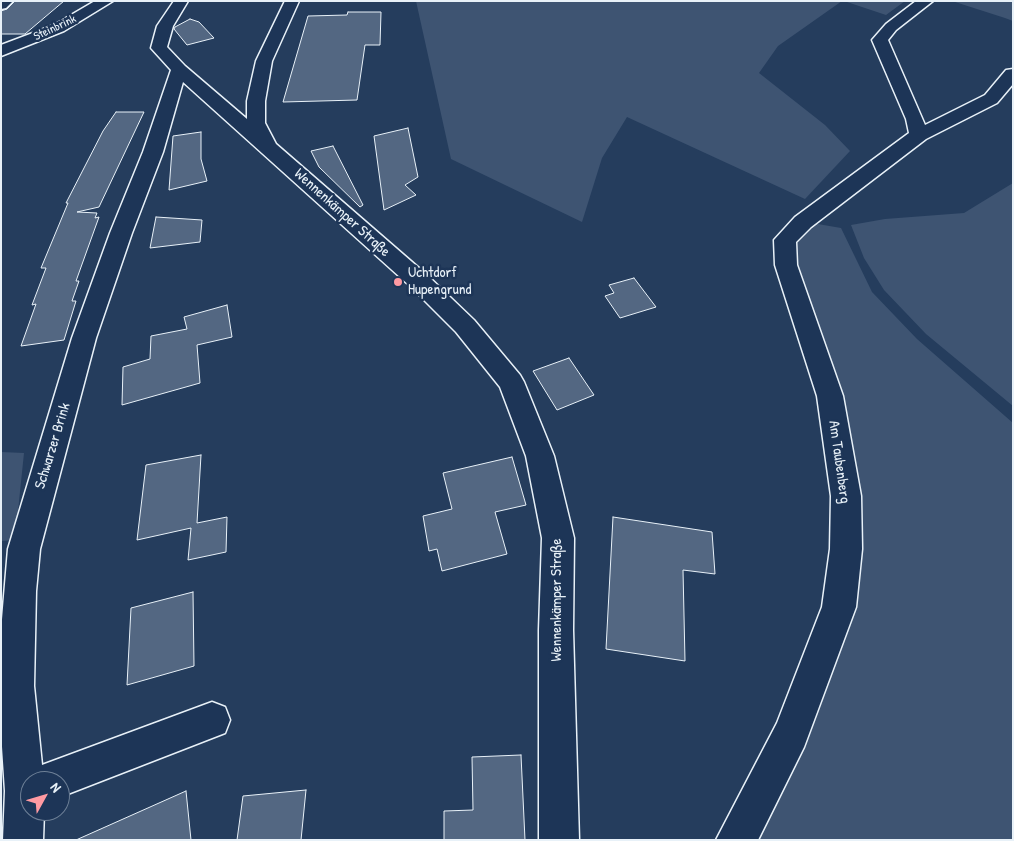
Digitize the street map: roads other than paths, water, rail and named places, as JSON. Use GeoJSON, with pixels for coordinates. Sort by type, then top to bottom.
{"type":"FeatureCollection","features":[{"type":"Feature","properties":{"kind":"street"},"geometry":{"type":"LineString","coordinates":[[1,5],[6,1]]}},
{"type":"Feature","properties":{"kind":"street","name":"Steinbrink"},"geometry":{"type":"LineString","coordinates":[[1,52],[59,28],[106,1]]}},
{"type":"Feature","properties":{"kind":"street"},"geometry":{"type":"LineString","coordinates":[[181,1],[165,26],[159,48],[179,69],[268,147]]}},
{"type":"Feature","properties":{"kind":"street","name":"Wennenkämper Straße"},"geometry":{"type":"LineString","coordinates":[[292,1],[264,61],[256,101],[256,123],[268,147],[465,326],[511,382],[540,456],[558,538],[556,630],[559,840]]}},
{"type":"Feature","properties":{"kind":"street"},"geometry":{"type":"LineString","coordinates":[[919,136],[914,119],[880,40],[891,27],[926,1]]}},
{"type":"Feature","properties":{"kind":"street","name":"Schwarzer Brink"},"geometry":{"type":"LineString","coordinates":[[32,771],[16,686],[20,590],[24,549],[84,338],[152,152],[179,69]]}},
{"type":"Feature","properties":{"kind":"street","name":"Am Taubenberg"},"geometry":{"type":"LineString","coordinates":[[736,840],[792,734],[839,607],[846,549],[846,496],[830,396],[786,265],[785,240],[829,202],[919,136],[991,98],[1012,74]]}},
{"type":"Feature","properties":{"kind":"street"},"geometry":{"type":"LineString","coordinates":[[70,774],[212,720]]}},
{"type":"Feature","properties":{"kind":"street","name":"Schwarzer Brink"},"geometry":{"type":"LineString","coordinates":[[23,840],[27,821]]}},
{"type":"Feature","properties":{"kind":"place","name":"Uchtdorf Hupengrund"},"geometry":{"type":"Point","coordinates":[398,282]}}]}
